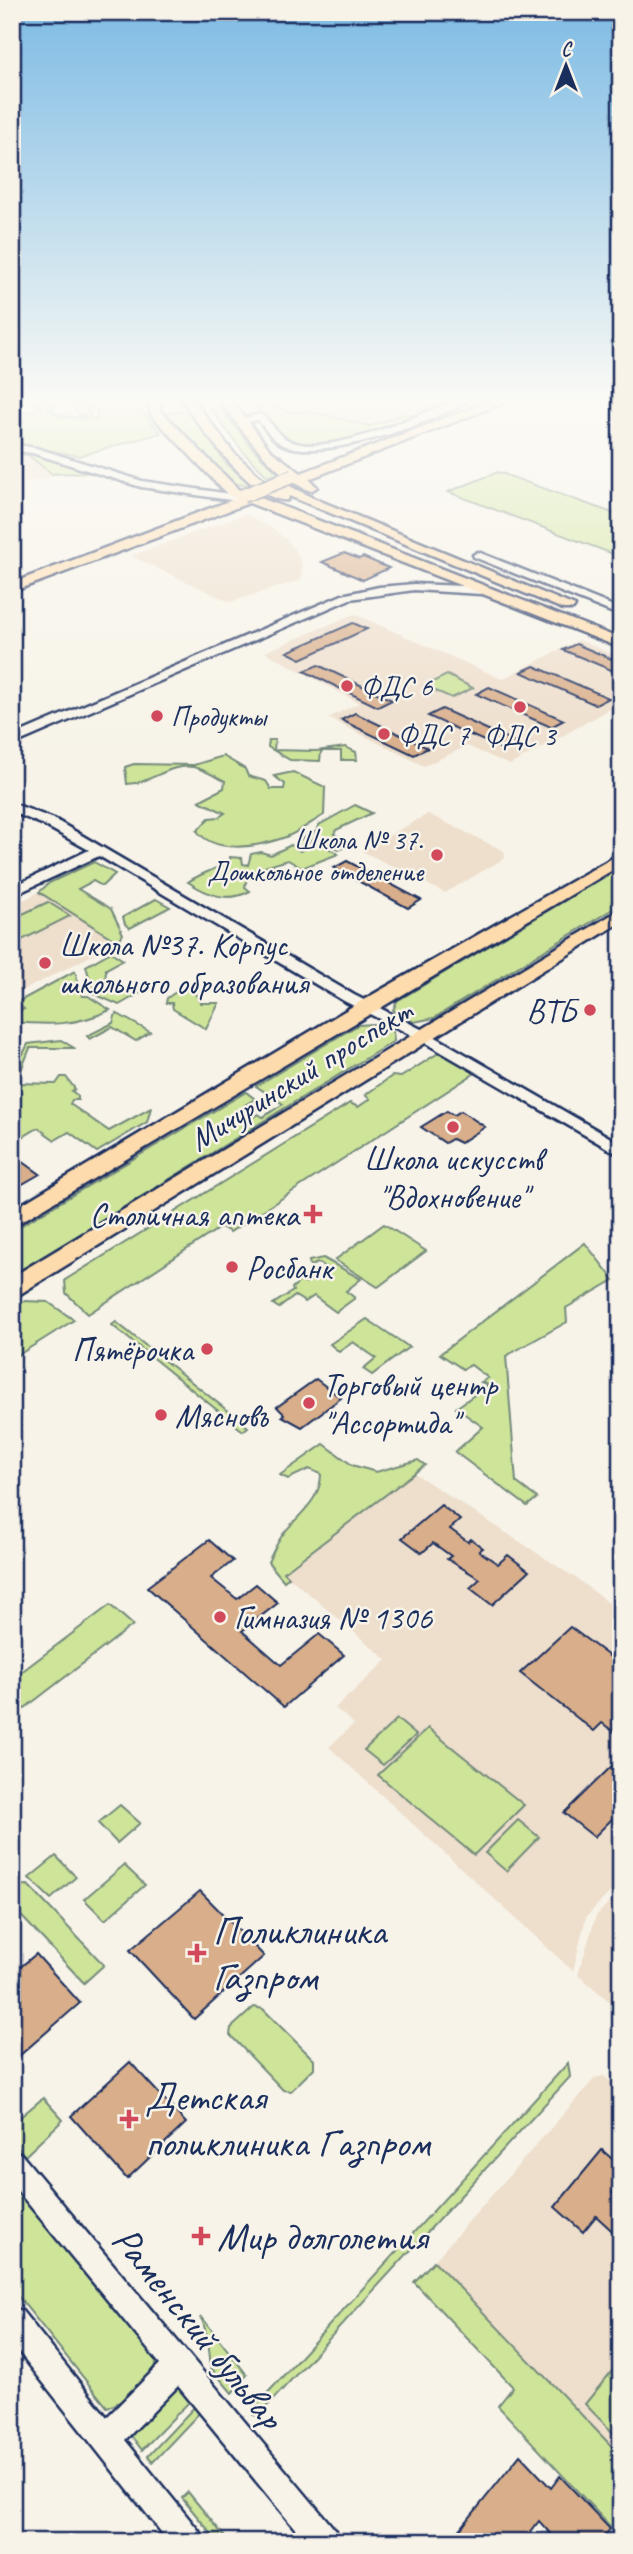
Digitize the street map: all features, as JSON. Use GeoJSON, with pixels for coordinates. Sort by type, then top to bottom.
{"type":"FeatureCollection","features":[{"type":"Feature","properties":{"kind":"main road"},"geometry":{"type":"LineString","coordinates":[[12,581],[187,517]]}},
{"type":"Feature","properties":{"kind":"main road"},"geometry":{"type":"LineString","coordinates":[[12,588],[192,517]]}},
{"type":"Feature","properties":{"kind":"main road"},"geometry":{"type":"LineString","coordinates":[[294,517],[436,573],[481,585],[621,635]]}},
{"type":"Feature","properties":{"kind":"main road"},"geometry":{"type":"LineString","coordinates":[[327,517],[541,612],[621,644]]}},
{"type":"Feature","properties":{"kind":"main road"},"geometry":{"type":"LineString","coordinates":[[348,517],[621,627]]}},
{"type":"Feature","properties":{"kind":"main road"},"geometry":{"type":"LineString","coordinates":[[384,517],[478,555],[504,580]]}},
{"type":"Feature","properties":{"kind":"main road","name":"Мичуринский проспект"},"geometry":{"type":"LineString","coordinates":[[12,1220],[365,1007],[621,858]]}},
{"type":"Feature","properties":{"kind":"main road","name":"Мичуринский проспект"},"geometry":{"type":"LineString","coordinates":[[12,1288],[621,914]]}},
{"type":"Feature","properties":{"kind":"street"},"geometry":{"type":"LineString","coordinates":[[478,555],[621,612]]}},
{"type":"Feature","properties":{"kind":"street"},"geometry":{"type":"LineString","coordinates":[[417,587],[431,582],[436,573]]}},
{"type":"Feature","properties":{"kind":"street"},"geometry":{"type":"LineString","coordinates":[[12,741],[346,597],[417,587],[481,585]]}},
{"type":"Feature","properties":{"kind":"street"},"geometry":{"type":"LineString","coordinates":[[12,807],[48,822],[99,850],[365,1007],[422,1035],[621,1151]]}},
{"type":"Feature","properties":{"kind":"street"},"geometry":{"type":"LineString","coordinates":[[12,892],[99,850]]}},
{"type":"Feature","properties":{"kind":"street","name":"Раменский бульвар"},"geometry":{"type":"LineString","coordinates":[[12,2163],[325,2542]]}},
{"type":"Feature","properties":{"kind":"street"},"geometry":{"type":"LineString","coordinates":[[12,2321],[188,2542]]}},
{"type":"Feature","properties":{"kind":"street"},"geometry":{"type":"LineString","coordinates":[[106,2439],[178,2365]]}},
{"type":"Feature","properties":{"kind":"shaded area"},"geometry":{"type":"Polygon","coordinates":[[[236,517],[251,517],[275,530],[289,542],[302,566],[301,580],[230,602],[131,556],[236,517]]]}},
{"type":"Feature","properties":{"kind":"shaded area"},"geometry":{"type":"Polygon","coordinates":[[[354,614],[502,679],[579,640],[621,658],[621,703],[510,765],[467,746],[424,766],[328,718],[359,703],[265,652],[354,614]]]}},
{"type":"Feature","properties":{"kind":"shaded area","name":"Школа № 37. Дошкольное отделение"},"geometry":{"type":"Polygon","coordinates":[[[428,814],[504,851],[505,858],[445,893],[362,851],[428,814]]]}},
{"type":"Feature","properties":{"kind":"shaded area","name":"Школа №37. Корпус школьного образования"},"geometry":{"type":"Polygon","coordinates":[[[39,892],[118,942],[12,996],[12,906],[39,892]]]}},
{"type":"Feature","properties":{"kind":"shaded area"},"geometry":{"type":"Polygon","coordinates":[[[414,1473],[577,1579],[621,1612],[621,1881],[586,1917],[573,1971],[329,1747],[354,1724],[335,1708],[387,1660],[283,1572],[414,1473]]]}},
{"type":"Feature","properties":{"kind":"shaded area"},"geometry":{"type":"Polygon","coordinates":[[[621,1890],[621,2011],[578,1975],[596,1916],[621,1890]]]}},
{"type":"Feature","properties":{"kind":"shaded area"},"geometry":{"type":"Polygon","coordinates":[[[604,2076],[621,2090],[621,2456],[434,2261],[595,2078],[604,2076]]]}},
{"type":"Feature","properties":{"kind":"green space"},"geometry":{"type":"Polygon","coordinates":[[[515,517],[621,517],[621,551],[613,554],[515,517]]]}},
{"type":"Feature","properties":{"kind":"green space"},"geometry":{"type":"Polygon","coordinates":[[[447,675],[473,688],[452,698],[424,686],[447,675]]]}},
{"type":"Feature","properties":{"kind":"green space"},"geometry":{"type":"Polygon","coordinates":[[[269,740],[275,740],[274,750],[316,751],[345,747],[356,752],[357,760],[341,760],[341,751],[321,751],[320,761],[290,760],[268,747],[269,740]]]}},
{"type":"Feature","properties":{"kind":"green space"},"geometry":{"type":"Polygon","coordinates":[[[223,756],[245,769],[248,776],[266,781],[271,789],[284,789],[285,784],[274,776],[293,772],[325,787],[324,815],[280,839],[247,846],[225,846],[214,843],[197,831],[209,818],[225,813],[199,801],[224,788],[225,781],[197,768],[185,767],[127,784],[125,767],[134,764],[194,765],[223,756]]]}},
{"type":"Feature","properties":{"kind":"green space"},"geometry":{"type":"Polygon","coordinates":[[[355,805],[372,813],[336,830],[334,834],[351,844],[339,850],[316,838],[299,848],[296,842],[317,831],[319,825],[355,805]]]}},
{"type":"Feature","properties":{"kind":"green space"},"geometry":{"type":"Polygon","coordinates":[[[318,842],[338,854],[302,868],[288,860],[258,869],[247,877],[245,887],[250,891],[242,895],[218,896],[188,882],[225,863],[230,857],[242,858],[243,864],[248,865],[251,854],[261,852],[271,855],[291,845],[300,851],[318,842]]]}},
{"type":"Feature","properties":{"kind":"green space"},"geometry":{"type":"Polygon","coordinates":[[[94,862],[115,874],[102,886],[93,881],[78,889],[111,909],[123,934],[118,942],[39,892],[49,883],[94,862]]]}},
{"type":"Feature","properties":{"kind":"green space"},"geometry":{"type":"Polygon","coordinates":[[[621,867],[621,904],[434,1018],[414,1022],[393,1010],[397,1001],[621,867]]]}},
{"type":"Feature","properties":{"kind":"green space"},"geometry":{"type":"Polygon","coordinates":[[[156,899],[170,907],[130,928],[125,924],[123,917],[156,899]]]}},
{"type":"Feature","properties":{"kind":"green space"},"geometry":{"type":"Polygon","coordinates":[[[48,902],[70,916],[12,945],[12,919],[48,902]]]}},
{"type":"Feature","properties":{"kind":"green space"},"geometry":{"type":"Polygon","coordinates":[[[111,952],[123,960],[106,969],[105,986],[119,995],[134,989],[140,993],[119,1005],[94,994],[86,966],[111,952]]]}},
{"type":"Feature","properties":{"kind":"green space"},"geometry":{"type":"Polygon","coordinates":[[[75,971],[82,996],[88,996],[110,1010],[74,1022],[12,1022],[12,1015],[24,1009],[16,1003],[75,971]]]}},
{"type":"Feature","properties":{"kind":"green space"},"geometry":{"type":"Polygon","coordinates":[[[179,990],[198,990],[194,992],[201,1003],[219,1003],[206,1029],[173,1009],[172,1003],[166,1003],[167,998],[179,990]]]}},
{"type":"Feature","properties":{"kind":"green space"},"geometry":{"type":"Polygon","coordinates":[[[116,1013],[150,1032],[136,1041],[112,1027],[90,1039],[87,1036],[113,1023],[116,1013]]]}},
{"type":"Feature","properties":{"kind":"green space"},"geometry":{"type":"Polygon","coordinates":[[[373,1024],[393,1032],[394,1041],[12,1276],[12,1231],[246,1092],[255,1099],[245,1105],[249,1109],[242,1114],[250,1119],[258,1114],[263,1117],[283,1104],[256,1086],[358,1025],[373,1024]]]}},
{"type":"Feature","properties":{"kind":"green space"},"geometry":{"type":"Polygon","coordinates":[[[61,1040],[74,1048],[30,1048],[16,1083],[56,1084],[61,1077],[66,1077],[75,1089],[72,1091],[78,1096],[78,1100],[72,1100],[70,1104],[109,1131],[151,1108],[147,1122],[97,1152],[69,1132],[55,1140],[38,1128],[16,1141],[12,1139],[12,1054],[23,1054],[28,1044],[61,1040]]]}},
{"type":"Feature","properties":{"kind":"green space"},"geometry":{"type":"Polygon","coordinates":[[[440,1052],[475,1073],[230,1232],[221,1227],[88,1314],[66,1293],[65,1280],[350,1103],[358,1107],[370,1099],[365,1095],[392,1076],[401,1077],[440,1052]]]}},
{"type":"Feature","properties":{"kind":"green space"},"geometry":{"type":"Polygon","coordinates":[[[384,1224],[426,1251],[378,1287],[335,1260],[384,1224]]]}},
{"type":"Feature","properties":{"kind":"green space"},"geometry":{"type":"Polygon","coordinates":[[[585,1243],[614,1280],[566,1308],[567,1322],[506,1356],[516,1482],[537,1498],[527,1506],[455,1452],[483,1427],[456,1408],[488,1385],[481,1382],[488,1378],[471,1365],[463,1369],[440,1354],[585,1243]]]}},
{"type":"Feature","properties":{"kind":"green space"},"geometry":{"type":"Polygon","coordinates":[[[323,1258],[361,1279],[346,1291],[355,1298],[336,1312],[314,1296],[305,1302],[295,1296],[279,1308],[273,1304],[293,1291],[292,1288],[300,1281],[306,1283],[327,1268],[318,1263],[310,1266],[309,1261],[323,1258]]]}},
{"type":"Feature","properties":{"kind":"green space"},"geometry":{"type":"Polygon","coordinates":[[[25,1301],[48,1302],[74,1320],[12,1359],[12,1309],[25,1301]]]}},
{"type":"Feature","properties":{"kind":"green space"},"geometry":{"type":"Polygon","coordinates":[[[367,1319],[409,1347],[372,1375],[363,1369],[376,1358],[353,1342],[339,1352],[330,1344],[367,1319]]]}},
{"type":"Feature","properties":{"kind":"green space"},"geometry":{"type":"Polygon","coordinates":[[[116,1322],[248,1427],[243,1431],[112,1325],[116,1322]]]}},
{"type":"Feature","properties":{"kind":"green space"},"geometry":{"type":"Polygon","coordinates":[[[324,1444],[352,1465],[376,1472],[418,1460],[425,1465],[284,1572],[289,1577],[284,1581],[268,1562],[282,1536],[313,1499],[321,1474],[309,1469],[288,1479],[280,1475],[324,1444]]]}},
{"type":"Feature","properties":{"kind":"green space"},"geometry":{"type":"Polygon","coordinates":[[[110,1605],[133,1625],[12,1718],[12,1679],[110,1605]]]}},
{"type":"Feature","properties":{"kind":"green space"},"geometry":{"type":"Polygon","coordinates":[[[397,1719],[416,1735],[383,1765],[364,1750],[397,1719]]]}},
{"type":"Feature","properties":{"kind":"green space"},"geometry":{"type":"Polygon","coordinates":[[[428,1728],[524,1805],[474,1855],[378,1775],[428,1728]]]}},
{"type":"Feature","properties":{"kind":"green space"},"geometry":{"type":"Polygon","coordinates":[[[120,1805],[140,1823],[117,1843],[98,1823],[120,1805]]]}},
{"type":"Feature","properties":{"kind":"green space"},"geometry":{"type":"Polygon","coordinates":[[[518,1820],[539,1837],[506,1871],[485,1853],[518,1820]]]}},
{"type":"Feature","properties":{"kind":"green space"},"geometry":{"type":"Polygon","coordinates":[[[56,1856],[76,1877],[51,1899],[29,1878],[56,1856]]]}},
{"type":"Feature","properties":{"kind":"green space"},"geometry":{"type":"Polygon","coordinates":[[[124,1865],[145,1885],[105,1920],[84,1899],[124,1865]]]}},
{"type":"Feature","properties":{"kind":"green space"},"geometry":{"type":"Polygon","coordinates":[[[28,1885],[104,1965],[84,1983],[12,1906],[15,1900],[12,1886],[28,1885]]]}},
{"type":"Feature","properties":{"kind":"green space"},"geometry":{"type":"Polygon","coordinates":[[[254,2007],[263,2009],[314,2060],[314,2068],[291,2091],[283,2090],[230,2035],[231,2028],[254,2007]]]}},
{"type":"Feature","properties":{"kind":"green space"},"geometry":{"type":"Polygon","coordinates":[[[568,2063],[570,2077],[258,2416],[253,2415],[253,2409],[568,2063]]]}},
{"type":"Feature","properties":{"kind":"green space"},"geometry":{"type":"Polygon","coordinates":[[[43,2098],[63,2120],[25,2156],[12,2141],[12,2124],[43,2098]]]}},
{"type":"Feature","properties":{"kind":"green space"},"geometry":{"type":"Polygon","coordinates":[[[12,2176],[158,2357],[145,2381],[114,2405],[107,2407],[12,2289],[12,2176]]]}},
{"type":"Feature","properties":{"kind":"green space"},"geometry":{"type":"Polygon","coordinates":[[[434,2261],[621,2456],[621,2538],[498,2406],[513,2387],[414,2282],[434,2261]]]}},
{"type":"Feature","properties":{"kind":"green space"},"geometry":{"type":"Polygon","coordinates":[[[201,2316],[247,2375],[232,2393],[211,2368],[208,2339],[201,2316]]]}},
{"type":"Feature","properties":{"kind":"green space"},"geometry":{"type":"Polygon","coordinates":[[[612,2371],[621,2379],[621,2441],[585,2404],[612,2371]]]}},
{"type":"Feature","properties":{"kind":"green space"},"geometry":{"type":"Polygon","coordinates":[[[183,2381],[195,2396],[142,2450],[132,2437],[136,2420],[183,2381]]]}},
{"type":"Feature","properties":{"kind":"green space"},"geometry":{"type":"Polygon","coordinates":[[[199,2402],[204,2408],[153,2462],[148,2456],[199,2402]]]}},
{"type":"Feature","properties":{"kind":"green space"},"geometry":{"type":"Polygon","coordinates":[[[188,2492],[229,2542],[218,2542],[182,2498],[188,2492]]]}},
{"type":"Feature","properties":{"kind":"building"},"geometry":{"type":"Polygon","coordinates":[[[344,553],[359,559],[363,557],[389,568],[363,580],[322,562],[344,553]]]}},
{"type":"Feature","properties":{"kind":"building"},"geometry":{"type":"Polygon","coordinates":[[[353,623],[367,629],[301,659],[287,652],[353,623]]]}},
{"type":"Feature","properties":{"kind":"building"},"geometry":{"type":"Polygon","coordinates":[[[576,644],[621,663],[621,674],[563,650],[576,644]]]}},
{"type":"Feature","properties":{"kind":"building","name":"ФДС 6"},"geometry":{"type":"Polygon","coordinates":[[[318,665],[392,700],[378,707],[304,671],[318,665]]]}},
{"type":"Feature","properties":{"kind":"building"},"geometry":{"type":"Polygon","coordinates":[[[534,666],[609,698],[596,705],[521,672],[534,666]]]}},
{"type":"Feature","properties":{"kind":"building","name":"ФДС 3"},"geometry":{"type":"Polygon","coordinates":[[[489,687],[564,720],[551,727],[476,694],[489,687]]]}},
{"type":"Feature","properties":{"kind":"building"},"geometry":{"type":"Polygon","coordinates":[[[442,709],[517,743],[504,750],[428,716],[442,709]]]}},
{"type":"Feature","properties":{"kind":"building","name":"ФДС 7"},"geometry":{"type":"Polygon","coordinates":[[[355,713],[428,748],[414,755],[341,720],[355,713]]]}},
{"type":"Feature","properties":{"kind":"building"},"geometry":{"type":"Polygon","coordinates":[[[347,861],[421,900],[408,908],[334,868],[347,861]]]}},
{"type":"Feature","properties":{"kind":"building","name":"Школа искусств \"Вдохновение\""},"geometry":{"type":"Polygon","coordinates":[[[447,1111],[454,1115],[461,1111],[485,1127],[460,1143],[452,1139],[445,1143],[421,1127],[447,1111]]]}},
{"type":"Feature","properties":{"kind":"building"},"geometry":{"type":"Polygon","coordinates":[[[12,1154],[40,1174],[12,1190],[12,1154]]]}},
{"type":"Feature","properties":{"kind":"building","name":"Торговый центр \"Ассортида\""},"geometry":{"type":"Polygon","coordinates":[[[316,1379],[341,1398],[302,1427],[282,1416],[284,1414],[277,1407],[316,1379]]]}},
{"type":"Feature","properties":{"kind":"building"},"geometry":{"type":"Polygon","coordinates":[[[441,1505],[460,1520],[450,1529],[468,1542],[471,1539],[483,1548],[479,1551],[498,1564],[508,1555],[529,1571],[492,1605],[470,1588],[480,1579],[447,1559],[451,1556],[433,1543],[422,1553],[402,1538],[441,1505]]]}},
{"type":"Feature","properties":{"kind":"building","name":"Гимназия № 1306"},"geometry":{"type":"Polygon","coordinates":[[[209,1540],[233,1561],[211,1578],[237,1599],[256,1584],[278,1603],[242,1631],[281,1665],[319,1634],[344,1655],[284,1707],[147,1587],[209,1540]]]}},
{"type":"Feature","properties":{"kind":"building","name":"Гимназия № 1306"},"geometry":{"type":"Polygon","coordinates":[[[570,1627],[621,1665],[621,1705],[613,1713],[621,1719],[621,1737],[602,1723],[594,1731],[520,1673],[570,1627]]]}},
{"type":"Feature","properties":{"kind":"building"},"geometry":{"type":"Polygon","coordinates":[[[621,1757],[621,1810],[594,1837],[564,1813],[621,1757]]]}},
{"type":"Feature","properties":{"kind":"building","name":"Поликлиника Газпром"},"geometry":{"type":"Polygon","coordinates":[[[200,1891],[264,1956],[194,2019],[130,1950],[200,1891]]]}},
{"type":"Feature","properties":{"kind":"building"},"geometry":{"type":"Polygon","coordinates":[[[36,1954],[80,2003],[19,2056],[12,2048],[12,1974],[36,1954]]]}},
{"type":"Feature","properties":{"kind":"building","name":"Детская поликлиника Газпром"},"geometry":{"type":"Polygon","coordinates":[[[130,2062],[186,2123],[127,2179],[71,2116],[130,2062]]]}},
{"type":"Feature","properties":{"kind":"building"},"geometry":{"type":"Polygon","coordinates":[[[602,2150],[621,2167],[621,2182],[612,2193],[621,2201],[621,2239],[596,2216],[583,2232],[555,2207],[602,2150]]]}},
{"type":"Feature","properties":{"kind":"building"},"geometry":{"type":"Polygon","coordinates":[[[520,2455],[551,2488],[560,2476],[610,2529],[600,2542],[558,2542],[539,2521],[523,2542],[450,2542],[520,2455]]]}},
{"type":"Feature","properties":{"kind":"place","name":"ФДС 6"},"geometry":{"type":"Point","coordinates":[347,686]}},
{"type":"Feature","properties":{"kind":"place","name":"ФДС 3"},"geometry":{"type":"Point","coordinates":[520,707]}},
{"type":"Feature","properties":{"kind":"place","name":"Продукты"},"geometry":{"type":"Point","coordinates":[157,716]}},
{"type":"Feature","properties":{"kind":"place","name":"ФДС 7"},"geometry":{"type":"Point","coordinates":[384,734]}},
{"type":"Feature","properties":{"kind":"place","name":"Школа № 37. Дошкольное отделение"},"geometry":{"type":"Point","coordinates":[437,855]}},
{"type":"Feature","properties":{"kind":"place","name":"Школа №37. Корпус школьного образования"},"geometry":{"type":"Point","coordinates":[45,963]}},
{"type":"Feature","properties":{"kind":"place","name":"ВТБ"},"geometry":{"type":"Point","coordinates":[590,1010]}},
{"type":"Feature","properties":{"kind":"place","name":"Школа искусств \"Вдохновение\""},"geometry":{"type":"Point","coordinates":[453,1127]}},
{"type":"Feature","properties":{"kind":"place","name":"Столичная аптека"},"geometry":{"type":"Point","coordinates":[313,1214]}},
{"type":"Feature","properties":{"kind":"place","name":"Росбанк"},"geometry":{"type":"Point","coordinates":[232,1267]}},
{"type":"Feature","properties":{"kind":"place","name":"Пятёрочка"},"geometry":{"type":"Point","coordinates":[207,1349]}},
{"type":"Feature","properties":{"kind":"place","name":"Торговый центр \"Ассортида\""},"geometry":{"type":"Point","coordinates":[309,1403]}},
{"type":"Feature","properties":{"kind":"place","name":"Мясновъ"},"geometry":{"type":"Point","coordinates":[161,1415]}},
{"type":"Feature","properties":{"kind":"place","name":"Гимназия № 1306"},"geometry":{"type":"Point","coordinates":[220,1617]}},
{"type":"Feature","properties":{"kind":"place","name":"Поликлиника Газпром"},"geometry":{"type":"Point","coordinates":[197,1953]}},
{"type":"Feature","properties":{"kind":"place","name":"Детская поликлиника Газпром"},"geometry":{"type":"Point","coordinates":[129,2119]}},
{"type":"Feature","properties":{"kind":"place","name":"Мир долголетия"},"geometry":{"type":"Point","coordinates":[201,2236]}}]}
